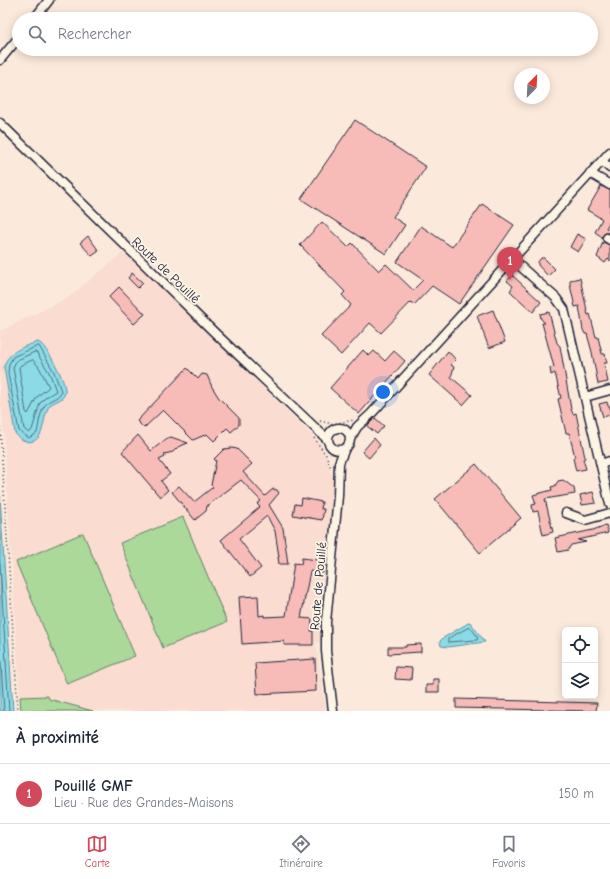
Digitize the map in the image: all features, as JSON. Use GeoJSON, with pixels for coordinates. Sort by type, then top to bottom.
{"type":"FeatureCollection","features":[{"type":"Feature","properties":{"kind":"street"},"geometry":{"type":"LineString","coordinates":[[40,12],[50,0]]}},
{"type":"Feature","properties":{"kind":"street"},"geometry":{"type":"LineString","coordinates":[[0,60],[12,45]]}},
{"type":"Feature","properties":{"kind":"street","name":"Route de Pouillé"},"geometry":{"type":"LineString","coordinates":[[0,122],[316,434],[328,440]]}},
{"type":"Feature","properties":{"kind":"street"},"geometry":{"type":"LineString","coordinates":[[345,430],[376,408],[610,152]]}},
{"type":"Feature","properties":{"kind":"street"},"geometry":{"type":"LineString","coordinates":[[602,161],[610,168]]}},
{"type":"Feature","properties":{"kind":"street"},"geometry":{"type":"LineString","coordinates":[[590,173],[610,185]]}},
{"type":"Feature","properties":{"kind":"street"},"geometry":{"type":"LineString","coordinates":[[512,259],[556,298],[564,309],[610,504]]}},
{"type":"Feature","properties":{"kind":"street"},"geometry":{"type":"LineString","coordinates":[[585,396],[610,390]]}},
{"type":"Feature","properties":{"kind":"street"},"geometry":{"type":"LineString","coordinates":[[331,431],[328,440],[333,448],[339,450],[345,448],[356,423]]}},
{"type":"Feature","properties":{"kind":"street"},"geometry":{"type":"LineString","coordinates":[[316,434],[338,428],[345,430],[350,439]]}},
{"type":"Feature","properties":{"kind":"street","name":"Route de Pouillé"},"geometry":{"type":"LineString","coordinates":[[333,448],[339,463]]}},
{"type":"Feature","properties":{"kind":"street","name":"Route de Pouillé"},"geometry":{"type":"LineString","coordinates":[[333,711],[326,651],[326,622],[338,496],[339,463],[345,448]]}},
{"type":"Feature","properties":{"kind":"street"},"geometry":{"type":"LineString","coordinates":[[601,464],[610,461]]}},
{"type":"Feature","properties":{"kind":"street"},"geometry":{"type":"LineString","coordinates":[[566,512],[585,520],[610,513]]}},
{"type":"Feature","properties":{"kind":"path"},"geometry":{"type":"LineString","coordinates":[[315,418],[320,421],[333,424],[356,423]]}},
{"type":"Feature","properties":{"kind":"path"},"geometry":{"type":"LineString","coordinates":[[0,427],[18,711]]}},
{"type":"Feature","properties":{"kind":"path"},"geometry":{"type":"LineString","coordinates":[[316,434],[332,470]]}},
{"type":"Feature","properties":{"kind":"shaded area"},"geometry":{"type":"Polygon","coordinates":[[[124,252],[317,440],[324,451],[333,479],[330,532],[319,614],[320,642],[316,643],[326,711],[93,711],[48,699],[48,696],[20,697],[2,409],[0,402],[0,331],[69,297],[124,252]]]}},
{"type":"Feature","properties":{"kind":"green space"},"geometry":{"type":"Polygon","coordinates":[[[183,517],[227,622],[163,648],[120,543],[183,517]]]}},
{"type":"Feature","properties":{"kind":"green space"},"geometry":{"type":"Polygon","coordinates":[[[83,533],[135,656],[67,684],[16,562],[83,533]]]}},
{"type":"Feature","properties":{"kind":"green space"},"geometry":{"type":"Polygon","coordinates":[[[48,696],[49,699],[93,711],[21,711],[20,697],[48,696]]]}},
{"type":"Feature","properties":{"kind":"water"},"geometry":{"type":"Polygon","coordinates":[[[38,342],[42,344],[51,356],[63,381],[65,392],[62,398],[50,405],[48,408],[40,435],[34,441],[28,442],[21,439],[15,433],[4,367],[9,357],[17,350],[38,342]]]}},
{"type":"Feature","properties":{"kind":"water"},"geometry":{"type":"Polygon","coordinates":[[[0,496],[13,711],[0,711],[0,496]]]}},
{"type":"Feature","properties":{"kind":"water"},"geometry":{"type":"Polygon","coordinates":[[[470,622],[485,642],[448,647],[441,646],[440,641],[443,638],[470,622]]]}},
{"type":"Feature","properties":{"kind":"building"},"geometry":{"type":"Polygon","coordinates":[[[355,120],[426,167],[393,217],[405,225],[386,254],[301,199],[355,120]]]}},
{"type":"Feature","properties":{"kind":"building"},"geometry":{"type":"Polygon","coordinates":[[[601,186],[610,190],[610,221],[606,228],[610,230],[610,233],[605,233],[602,237],[595,232],[602,219],[587,210],[601,186]]]}},
{"type":"Feature","properties":{"kind":"building"},"geometry":{"type":"Polygon","coordinates":[[[482,204],[514,225],[459,304],[432,286],[414,305],[411,302],[381,333],[370,323],[341,355],[321,336],[351,305],[342,295],[345,292],[300,245],[322,222],[348,247],[352,243],[379,271],[386,264],[413,290],[423,280],[397,262],[421,226],[452,247],[482,204]]]}},
{"type":"Feature","properties":{"kind":"building"},"geometry":{"type":"Polygon","coordinates":[[[577,234],[586,239],[578,252],[570,247],[577,234]]]}},
{"type":"Feature","properties":{"kind":"building"},"geometry":{"type":"Polygon","coordinates":[[[88,236],[99,251],[92,256],[80,243],[88,236]]]}},
{"type":"Feature","properties":{"kind":"building"},"geometry":{"type":"Polygon","coordinates":[[[603,242],[610,245],[610,261],[608,259],[605,263],[597,257],[603,242]]]}},
{"type":"Feature","properties":{"kind":"building"},"geometry":{"type":"Polygon","coordinates":[[[541,258],[544,258],[555,269],[548,276],[538,265],[541,258]]]}},
{"type":"Feature","properties":{"kind":"building"},"geometry":{"type":"Polygon","coordinates":[[[132,273],[143,283],[138,288],[128,278],[132,273]]]}},
{"type":"Feature","properties":{"kind":"building"},"geometry":{"type":"Polygon","coordinates":[[[512,275],[541,302],[533,312],[510,291],[513,286],[507,281],[512,275]]]}},
{"type":"Feature","properties":{"kind":"building"},"geometry":{"type":"Polygon","coordinates":[[[580,278],[588,315],[590,314],[602,354],[605,354],[607,363],[604,363],[608,382],[598,384],[587,334],[585,334],[583,330],[579,306],[575,307],[570,280],[580,278]]]}},
{"type":"Feature","properties":{"kind":"building"},"geometry":{"type":"Polygon","coordinates":[[[119,287],[145,314],[134,324],[109,297],[119,287]]]}},
{"type":"Feature","properties":{"kind":"building"},"geometry":{"type":"Polygon","coordinates":[[[493,310],[505,342],[489,348],[477,316],[493,310]]]}},
{"type":"Feature","properties":{"kind":"building"},"geometry":{"type":"Polygon","coordinates":[[[549,312],[557,343],[560,346],[571,409],[573,414],[576,413],[586,469],[576,471],[573,458],[575,457],[569,433],[566,433],[558,399],[561,398],[555,373],[551,375],[550,368],[554,367],[542,323],[545,323],[541,319],[540,314],[549,312]]]}},
{"type":"Feature","properties":{"kind":"building"},"geometry":{"type":"Polygon","coordinates":[[[363,350],[369,356],[374,351],[385,361],[394,351],[405,361],[359,414],[330,388],[363,350]]]}},
{"type":"Feature","properties":{"kind":"building"},"geometry":{"type":"Polygon","coordinates":[[[448,351],[456,360],[451,365],[454,367],[451,377],[472,395],[463,405],[429,375],[448,351]]]}},
{"type":"Feature","properties":{"kind":"building"},"geometry":{"type":"Polygon","coordinates":[[[187,368],[198,379],[202,374],[207,375],[219,398],[239,418],[239,425],[231,432],[227,428],[214,441],[207,434],[193,440],[163,410],[144,428],[137,421],[187,368]]]}},
{"type":"Feature","properties":{"kind":"building"},"geometry":{"type":"Polygon","coordinates":[[[607,402],[608,406],[610,406],[610,415],[603,417],[599,404],[607,402]]]}},
{"type":"Feature","properties":{"kind":"building"},"geometry":{"type":"Polygon","coordinates":[[[375,418],[384,426],[377,434],[367,426],[375,418]]]}},
{"type":"Feature","properties":{"kind":"building"},"geometry":{"type":"Polygon","coordinates":[[[138,435],[151,451],[166,439],[171,437],[188,443],[178,447],[173,452],[164,454],[165,457],[159,460],[170,474],[161,481],[168,490],[160,497],[122,452],[138,435]]]}},
{"type":"Feature","properties":{"kind":"building"},"geometry":{"type":"Polygon","coordinates":[[[374,438],[380,445],[369,458],[362,452],[374,438]]]}},
{"type":"Feature","properties":{"kind":"building"},"geometry":{"type":"Polygon","coordinates":[[[224,449],[237,449],[252,464],[243,472],[265,496],[273,489],[277,490],[279,493],[269,505],[283,528],[288,564],[279,564],[275,531],[267,516],[239,539],[261,568],[250,577],[221,540],[260,507],[257,504],[261,501],[241,480],[207,506],[206,511],[195,520],[172,492],[179,486],[194,502],[213,487],[211,485],[216,461],[214,459],[224,449]]]}},
{"type":"Feature","properties":{"kind":"building"},"geometry":{"type":"Polygon","coordinates":[[[476,464],[521,518],[480,553],[435,499],[476,464]]]}},
{"type":"Feature","properties":{"kind":"building"},"geometry":{"type":"Polygon","coordinates":[[[563,480],[574,488],[575,494],[545,499],[553,532],[543,535],[538,511],[533,512],[532,505],[536,504],[533,495],[552,490],[551,487],[555,486],[558,481],[563,480]]]}},
{"type":"Feature","properties":{"kind":"building"},"geometry":{"type":"Polygon","coordinates":[[[593,492],[596,503],[582,505],[580,495],[593,492]]]}},
{"type":"Feature","properties":{"kind":"building"},"geometry":{"type":"Polygon","coordinates":[[[302,498],[322,502],[321,509],[324,509],[322,520],[293,515],[295,504],[301,505],[302,498]]]}},
{"type":"Feature","properties":{"kind":"building"},"geometry":{"type":"Polygon","coordinates":[[[606,525],[608,533],[578,540],[586,542],[571,545],[568,550],[558,552],[555,538],[593,530],[606,525]]]}},
{"type":"Feature","properties":{"kind":"building"},"geometry":{"type":"Polygon","coordinates":[[[302,558],[325,561],[323,573],[310,571],[301,618],[312,619],[311,631],[313,631],[313,645],[284,645],[284,641],[242,644],[239,597],[258,596],[259,616],[286,616],[294,563],[301,564],[302,558]]]}},
{"type":"Feature","properties":{"kind":"building"},"geometry":{"type":"Polygon","coordinates":[[[421,644],[421,652],[388,654],[388,647],[406,647],[406,645],[421,644]]]}},
{"type":"Feature","properties":{"kind":"building"},"geometry":{"type":"Polygon","coordinates":[[[315,659],[316,691],[257,694],[255,663],[315,659]]]}},
{"type":"Feature","properties":{"kind":"building"},"geometry":{"type":"Polygon","coordinates":[[[396,667],[412,668],[411,680],[395,679],[396,667]]]}},
{"type":"Feature","properties":{"kind":"building"},"geometry":{"type":"Polygon","coordinates":[[[433,679],[439,679],[439,692],[426,692],[426,685],[433,685],[433,679]]]}},
{"type":"Feature","properties":{"kind":"building"},"geometry":{"type":"Polygon","coordinates":[[[456,699],[597,703],[596,711],[456,708],[456,699]]]}},
{"type":"Feature","properties":{"kind":"place","name":"Pouillé GMF"},"geometry":{"type":"Point","coordinates":[510,280]}}]}
